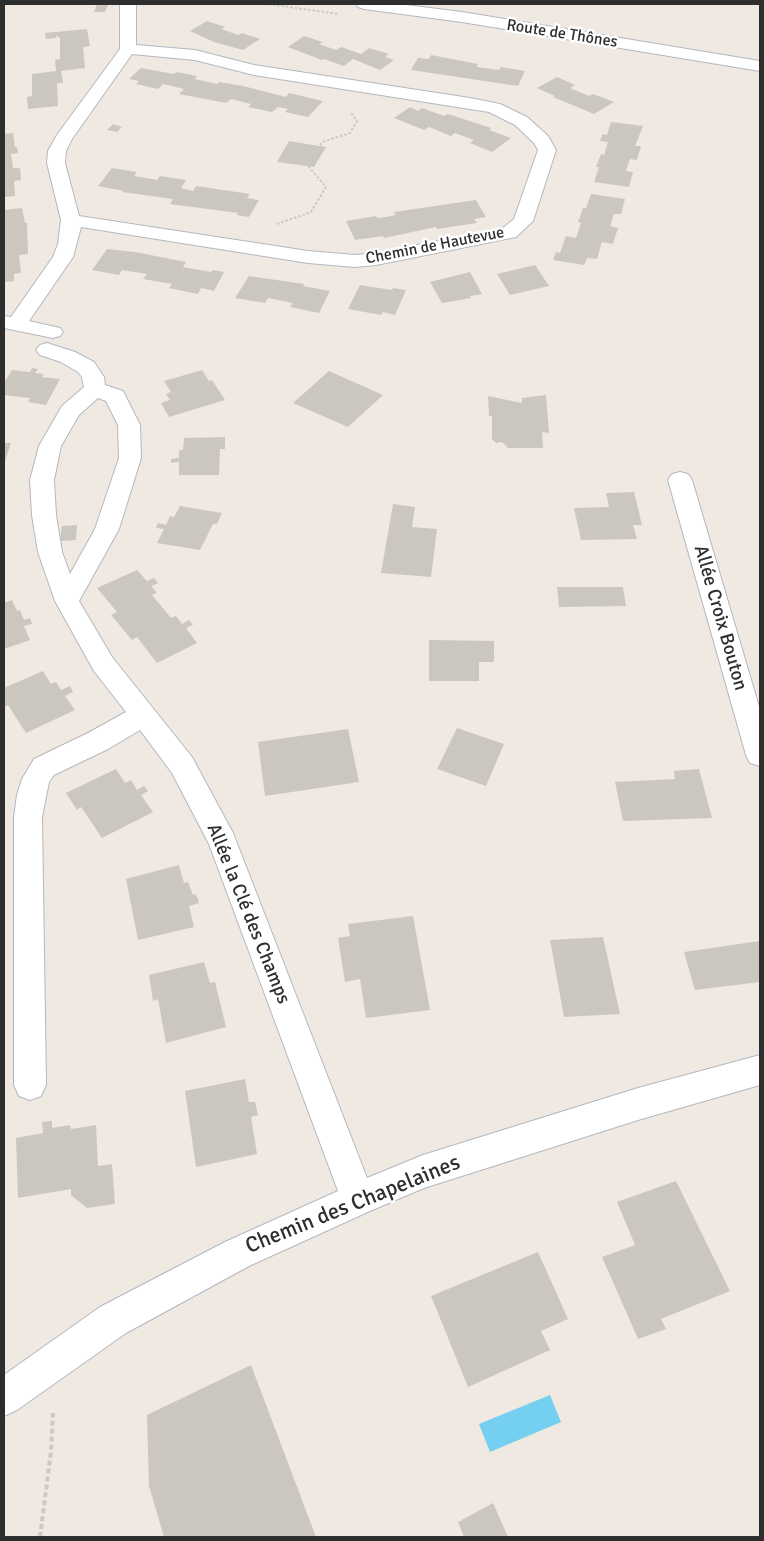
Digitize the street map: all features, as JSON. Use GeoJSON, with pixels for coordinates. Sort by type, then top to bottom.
{"type":"FeatureCollection","features":[{"type":"Feature","properties":{"kind":"street"},"geometry":{"type":"LineString","coordinates":[[67,601],[108,529],[130,458],[129,425],[116,396],[95,389],[93,377],[86,367],[68,357],[50,341],[10,323],[63,257],[71,232],[70,220],[56,163],[57,151],[62,139],[128,49],[128,4]]}},
{"type":"Feature","properties":{"kind":"street","name":"Route de Thônes"},"geometry":{"type":"LineString","coordinates":[[364,4],[471,19],[760,66]]}},
{"type":"Feature","properties":{"kind":"street","name":"Chemin de Hautevue"},"geometry":{"type":"LineString","coordinates":[[70,220],[333,260],[355,261],[376,259],[509,233],[523,221],[547,150],[542,140],[521,121],[494,108],[254,70],[195,55],[128,49]]}},
{"type":"Feature","properties":{"kind":"street","name":"Allée la Clé des Champs"},"geometry":{"type":"LineString","coordinates":[[95,389],[70,411],[50,446],[42,480],[44,515],[50,552],[67,601],[103,664],[182,765],[223,842],[358,1199]]}},
{"type":"Feature","properties":{"kind":"street","name":"Allée Croix Bouton"},"geometry":{"type":"LineString","coordinates":[[680,480],[760,755]]}},
{"type":"Feature","properties":{"kind":"street"},"geometry":{"type":"LineString","coordinates":[[30,1085],[28,817],[31,795],[36,779],[44,767],[98,741],[144,715]]}},
{"type":"Feature","properties":{"kind":"street","name":"Chemin des Chapelaines"},"geometry":{"type":"LineString","coordinates":[[4,1397],[113,1320],[236,1254],[358,1199],[423,1172],[638,1104],[760,1070]]}},
{"type":"Feature","properties":{"kind":"path"},"geometry":{"type":"LineString","coordinates":[[254,248],[268,227],[311,212],[326,186],[308,166],[322,142],[350,134],[357,121],[351,113],[365,87]]}},
{"type":"Feature","properties":{"kind":"path"},"geometry":{"type":"LineString","coordinates":[[40,1537],[51,1452],[53,1413]]}},
{"type":"Feature","properties":{"kind":"water"},"geometry":{"type":"Polygon","coordinates":[[[550,1395],[561,1422],[490,1452],[479,1424],[550,1395]]]}},
{"type":"Feature","properties":{"kind":"building"},"geometry":{"type":"Polygon","coordinates":[[[97,4],[108,5],[105,12],[94,12],[97,4]]]}},
{"type":"Feature","properties":{"kind":"building"},"geometry":{"type":"Polygon","coordinates":[[[207,21],[225,27],[221,29],[238,35],[242,33],[260,39],[243,50],[214,42],[190,31],[207,21]]]}},
{"type":"Feature","properties":{"kind":"building"},"geometry":{"type":"Polygon","coordinates":[[[87,29],[90,46],[83,47],[85,68],[61,71],[63,83],[57,83],[58,106],[28,109],[27,97],[32,96],[32,74],[56,71],[55,60],[60,59],[60,38],[56,36],[56,38],[46,39],[45,33],[87,29]]]}},
{"type":"Feature","properties":{"kind":"building"},"geometry":{"type":"Polygon","coordinates":[[[304,36],[323,42],[319,44],[336,50],[341,47],[361,54],[369,48],[389,54],[385,57],[394,60],[380,70],[353,59],[344,66],[288,47],[304,36]]]}},
{"type":"Feature","properties":{"kind":"building"},"geometry":{"type":"Polygon","coordinates":[[[431,55],[478,64],[477,67],[499,70],[501,67],[525,71],[518,86],[411,70],[418,58],[429,59],[431,55]]]}},
{"type":"Feature","properties":{"kind":"building"},"geometry":{"type":"Polygon","coordinates":[[[141,68],[197,76],[195,79],[217,84],[219,82],[243,86],[286,97],[289,93],[323,101],[308,117],[285,112],[288,109],[278,107],[272,112],[248,107],[251,104],[231,99],[226,103],[179,94],[184,89],[163,84],[158,89],[136,84],[139,81],[129,79],[141,68]]]}},
{"type":"Feature","properties":{"kind":"building"},"geometry":{"type":"Polygon","coordinates":[[[557,77],[575,85],[570,88],[589,96],[593,94],[614,102],[594,114],[553,97],[555,96],[537,88],[557,77]]]}},
{"type":"Feature","properties":{"kind":"building"},"geometry":{"type":"Polygon","coordinates":[[[410,107],[418,111],[422,108],[444,116],[448,114],[491,128],[489,130],[511,138],[492,152],[470,143],[474,140],[455,133],[451,136],[429,127],[424,130],[394,118],[410,107]]]}},
{"type":"Feature","properties":{"kind":"building"},"geometry":{"type":"Polygon","coordinates":[[[611,122],[643,126],[635,146],[641,146],[637,160],[630,159],[626,171],[633,172],[629,187],[594,182],[599,167],[596,167],[601,154],[604,155],[608,142],[600,141],[603,134],[607,135],[611,122]]]}},
{"type":"Feature","properties":{"kind":"building"},"geometry":{"type":"Polygon","coordinates":[[[113,124],[122,127],[117,132],[107,130],[113,124]]]}},
{"type":"Feature","properties":{"kind":"building"},"geometry":{"type":"Polygon","coordinates":[[[13,133],[18,153],[11,154],[13,168],[20,168],[21,180],[14,181],[15,196],[4,197],[4,134],[13,133]]]}},
{"type":"Feature","properties":{"kind":"building"},"geometry":{"type":"Polygon","coordinates":[[[289,141],[326,147],[314,167],[277,162],[289,141]]]}},
{"type":"Feature","properties":{"kind":"building"},"geometry":{"type":"Polygon","coordinates":[[[112,168],[137,172],[134,176],[157,180],[160,176],[186,180],[181,188],[193,191],[196,186],[250,194],[247,198],[259,200],[249,217],[237,215],[238,213],[170,204],[173,199],[122,192],[124,191],[98,186],[112,168]]]}},
{"type":"Feature","properties":{"kind":"building"},"geometry":{"type":"Polygon","coordinates":[[[591,194],[625,199],[621,214],[614,214],[610,226],[618,228],[613,244],[602,242],[597,259],[587,258],[584,265],[553,260],[556,252],[560,253],[566,236],[576,238],[581,223],[578,222],[591,194]]]}},
{"type":"Feature","properties":{"kind":"building"},"geometry":{"type":"Polygon","coordinates":[[[476,200],[486,217],[474,219],[477,223],[437,229],[436,227],[384,238],[383,236],[355,240],[346,221],[376,216],[377,218],[386,217],[396,215],[394,212],[476,200]]]}},
{"type":"Feature","properties":{"kind":"building"},"geometry":{"type":"Polygon","coordinates":[[[22,208],[25,223],[27,223],[28,254],[19,255],[21,273],[14,274],[14,281],[4,282],[4,210],[22,208]]]}},
{"type":"Feature","properties":{"kind":"building"},"geometry":{"type":"Polygon","coordinates":[[[107,249],[135,252],[186,262],[183,267],[211,272],[213,270],[224,272],[214,291],[201,288],[198,294],[169,288],[172,284],[143,279],[147,274],[122,270],[119,275],[92,270],[107,249]]]}},
{"type":"Feature","properties":{"kind":"building"},"geometry":{"type":"Polygon","coordinates":[[[535,265],[549,286],[510,295],[497,274],[535,265]]]}},
{"type":"Feature","properties":{"kind":"building"},"geometry":{"type":"Polygon","coordinates":[[[470,272],[482,294],[442,303],[430,282],[470,272]]]}},
{"type":"Feature","properties":{"kind":"building"},"geometry":{"type":"Polygon","coordinates":[[[249,276],[304,284],[303,286],[330,291],[319,313],[290,307],[293,303],[268,298],[265,303],[235,298],[249,276]]]}},
{"type":"Feature","properties":{"kind":"building"},"geometry":{"type":"Polygon","coordinates":[[[360,285],[392,290],[393,288],[406,290],[395,315],[383,312],[381,315],[348,309],[360,285]]]}},
{"type":"Feature","properties":{"kind":"building"},"geometry":{"type":"Polygon","coordinates":[[[32,368],[38,369],[35,373],[44,374],[42,377],[60,379],[46,405],[28,402],[30,398],[4,395],[4,383],[12,370],[30,372],[32,368]]]}},
{"type":"Feature","properties":{"kind":"building"},"geometry":{"type":"Polygon","coordinates":[[[202,370],[209,381],[212,380],[225,400],[169,417],[161,403],[170,400],[166,394],[171,392],[164,381],[202,370]]]}},
{"type":"Feature","properties":{"kind":"building"},"geometry":{"type":"Polygon","coordinates":[[[329,371],[383,395],[348,427],[293,403],[329,371]]]}},
{"type":"Feature","properties":{"kind":"building"},"geometry":{"type":"Polygon","coordinates":[[[546,395],[549,433],[542,432],[543,448],[508,448],[502,442],[496,443],[492,439],[492,416],[489,416],[488,396],[522,403],[522,398],[546,395]]]}},
{"type":"Feature","properties":{"kind":"building"},"geometry":{"type":"Polygon","coordinates":[[[225,437],[225,449],[220,449],[219,475],[179,475],[179,462],[171,463],[171,459],[179,458],[179,450],[183,450],[184,438],[225,437]]]}},
{"type":"Feature","properties":{"kind":"building"},"geometry":{"type":"Polygon","coordinates":[[[4,443],[11,443],[4,464],[4,443]]]}},
{"type":"Feature","properties":{"kind":"building"},"geometry":{"type":"Polygon","coordinates":[[[634,492],[642,525],[633,525],[637,539],[581,540],[574,508],[609,507],[606,493],[634,492]]]}},
{"type":"Feature","properties":{"kind":"building"},"geometry":{"type":"Polygon","coordinates":[[[393,504],[415,507],[412,527],[437,529],[431,577],[381,573],[393,504]]]}},
{"type":"Feature","properties":{"kind":"building"},"geometry":{"type":"Polygon","coordinates":[[[180,506],[222,513],[217,524],[213,524],[200,550],[157,543],[164,529],[156,528],[158,523],[166,525],[170,516],[174,517],[180,506]]]}},
{"type":"Feature","properties":{"kind":"building"},"geometry":{"type":"Polygon","coordinates":[[[77,525],[76,540],[60,541],[62,526],[77,525]]]}},
{"type":"Feature","properties":{"kind":"building"},"geometry":{"type":"Polygon","coordinates":[[[137,570],[147,581],[154,578],[158,583],[151,586],[157,593],[152,595],[171,618],[176,616],[182,624],[189,620],[193,625],[186,628],[197,643],[157,663],[137,637],[132,640],[111,615],[117,612],[97,588],[137,570]]]}},
{"type":"Feature","properties":{"kind":"building"},"geometry":{"type":"Polygon","coordinates":[[[557,587],[623,587],[626,606],[559,607],[557,587]]]}},
{"type":"Feature","properties":{"kind":"building"},"geometry":{"type":"Polygon","coordinates":[[[12,600],[17,611],[20,610],[24,620],[30,618],[32,624],[24,626],[30,640],[4,649],[4,603],[12,600]]]}},
{"type":"Feature","properties":{"kind":"building"},"geometry":{"type":"Polygon","coordinates":[[[429,640],[494,641],[494,662],[479,662],[479,681],[429,681],[429,640]]]}},
{"type":"Feature","properties":{"kind":"building"},"geometry":{"type":"Polygon","coordinates":[[[43,671],[51,684],[56,682],[61,690],[70,686],[73,692],[65,696],[75,710],[26,733],[8,705],[4,707],[4,688],[43,671]]]}},
{"type":"Feature","properties":{"kind":"building"},"geometry":{"type":"Polygon","coordinates":[[[457,728],[504,744],[486,786],[437,769],[457,728]]]}},
{"type":"Feature","properties":{"kind":"building"},"geometry":{"type":"Polygon","coordinates":[[[348,729],[359,782],[265,796],[258,742],[348,729]]]}},
{"type":"Feature","properties":{"kind":"building"},"geometry":{"type":"Polygon","coordinates":[[[116,769],[125,783],[131,780],[137,790],[144,786],[148,791],[141,795],[153,812],[102,838],[81,807],[77,810],[66,793],[116,769]]]}},
{"type":"Feature","properties":{"kind":"building"},"geometry":{"type":"Polygon","coordinates":[[[699,769],[712,818],[623,821],[615,782],[675,779],[674,771],[699,769]]]}},
{"type":"Feature","properties":{"kind":"building"},"geometry":{"type":"Polygon","coordinates":[[[179,865],[184,883],[188,882],[193,895],[196,894],[199,903],[189,906],[194,927],[138,940],[126,879],[179,865]]]}},
{"type":"Feature","properties":{"kind":"building"},"geometry":{"type":"Polygon","coordinates":[[[413,916],[430,1010],[366,1018],[360,979],[345,982],[338,938],[350,936],[348,924],[413,916]]]}},
{"type":"Feature","properties":{"kind":"building"},"geometry":{"type":"Polygon","coordinates":[[[603,937],[620,1014],[564,1017],[550,940],[603,937]]]}},
{"type":"Feature","properties":{"kind":"building"},"geometry":{"type":"Polygon","coordinates":[[[760,941],[760,982],[695,990],[684,952],[760,941]]]}},
{"type":"Feature","properties":{"kind":"building"},"geometry":{"type":"Polygon","coordinates":[[[204,962],[210,983],[215,982],[226,1027],[166,1043],[158,999],[153,1001],[149,975],[204,962]]]}},
{"type":"Feature","properties":{"kind":"building"},"geometry":{"type":"Polygon","coordinates":[[[245,1079],[249,1102],[255,1102],[258,1115],[251,1117],[257,1154],[196,1167],[185,1091],[245,1079]]]}},
{"type":"Feature","properties":{"kind":"building"},"geometry":{"type":"Polygon","coordinates":[[[52,1121],[52,1128],[70,1125],[71,1129],[96,1125],[98,1166],[112,1164],[115,1204],[87,1208],[71,1195],[71,1189],[18,1198],[16,1138],[43,1133],[42,1122],[52,1121]]]}},
{"type":"Feature","properties":{"kind":"building"},"geometry":{"type":"Polygon","coordinates":[[[676,1181],[730,1291],[661,1319],[666,1329],[638,1339],[602,1257],[635,1245],[617,1202],[676,1181]]]}},
{"type":"Feature","properties":{"kind":"building"},"geometry":{"type":"Polygon","coordinates":[[[538,1252],[568,1319],[541,1331],[550,1350],[468,1387],[431,1296],[538,1252]]]}},
{"type":"Feature","properties":{"kind":"building"},"geometry":{"type":"Polygon","coordinates":[[[251,1365],[316,1537],[164,1537],[149,1486],[147,1415],[251,1365]]]}},
{"type":"Feature","properties":{"kind":"building"},"geometry":{"type":"Polygon","coordinates":[[[493,1503],[508,1537],[464,1537],[458,1522],[493,1503]]]}}]}
